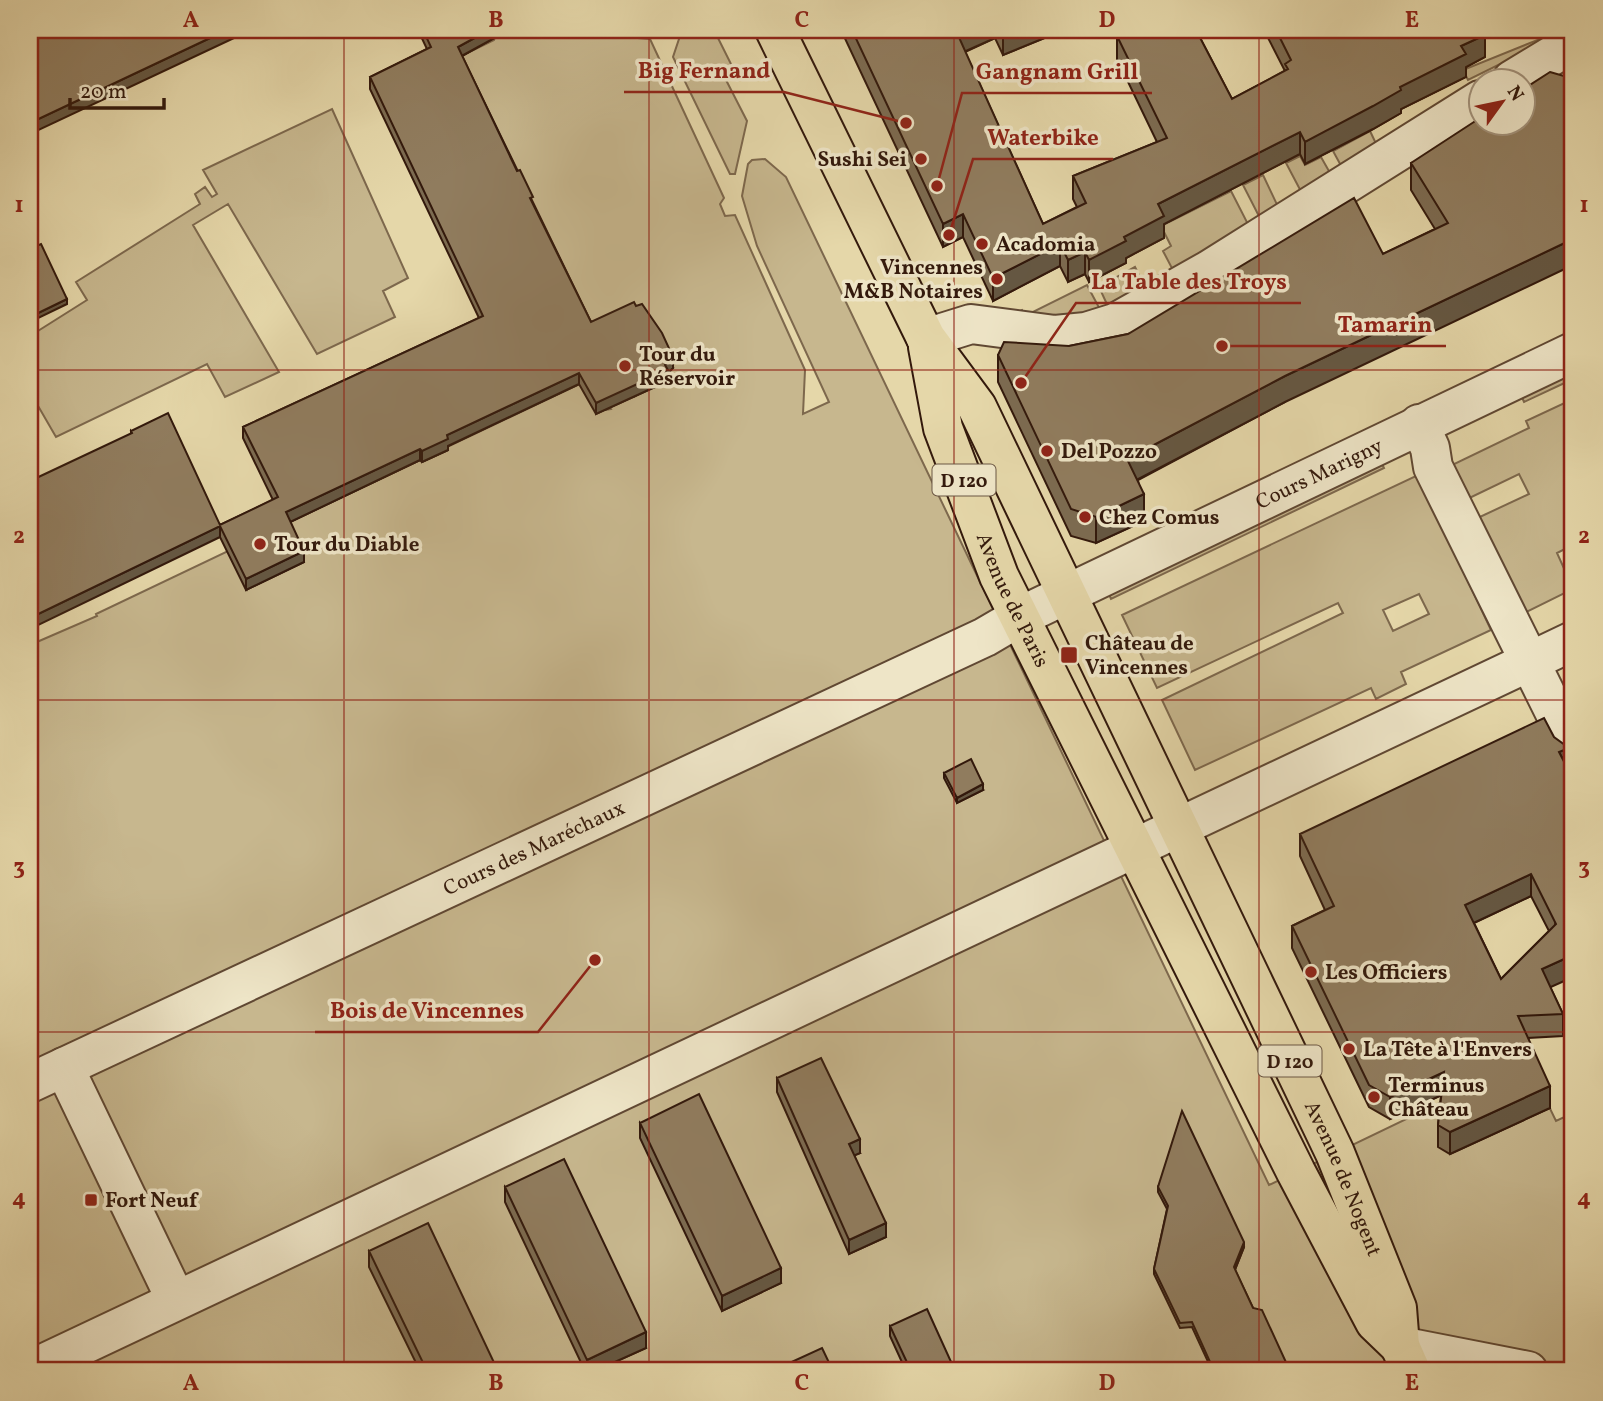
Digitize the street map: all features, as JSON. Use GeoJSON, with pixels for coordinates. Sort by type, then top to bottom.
{"type":"FeatureCollection","features":[{"type":"Feature","properties":{"kind":"main road","name":"Avenue de Paris"},"geometry":{"type":"LineString","coordinates":[[775,30],[926,338],[977,407],[1177,827]]}},
{"type":"Feature","properties":{"kind":"main road","name":"Avenue de Paris"},"geometry":{"type":"LineString","coordinates":[[926,338],[943,428],[999,576],[1012,621],[1124,853]]}},
{"type":"Feature","properties":{"kind":"main road","name":"Avenue de Nogent"},"geometry":{"type":"LineString","coordinates":[[1177,827],[1335,1153],[1397,1308],[1406,1359]]}},
{"type":"Feature","properties":{"kind":"main road","name":"Avenue de Nogent"},"geometry":{"type":"LineString","coordinates":[[1124,853],[1375,1322],[1406,1359]]}},
{"type":"Feature","properties":{"kind":"street"},"geometry":{"type":"LineString","coordinates":[[1535,66],[1573,43]]}},
{"type":"Feature","properties":{"kind":"street"},"geometry":{"type":"LineString","coordinates":[[926,338],[971,324],[1055,335],[1086,332],[1115,323],[1209,270],[1466,109]]}},
{"type":"Feature","properties":{"kind":"street","name":"Cours Marigny"},"geometry":{"type":"LineString","coordinates":[[1012,621],[1573,352]]}},
{"type":"Feature","properties":{"kind":"street"},"geometry":{"type":"LineString","coordinates":[[1419,424],[1430,448],[1433,467],[1573,750]]}},
{"type":"Feature","properties":{"kind":"street","name":"Cours des Maréchaux"},"geometry":{"type":"LineString","coordinates":[[30,1083],[1012,621]]}},
{"type":"Feature","properties":{"kind":"street"},"geometry":{"type":"LineString","coordinates":[[30,1370],[1573,641]]}},
{"type":"Feature","properties":{"kind":"street"},"geometry":{"type":"LineString","coordinates":[[64,1067],[176,1300]]}},
{"type":"Feature","properties":{"kind":"street"},"geometry":{"type":"LineString","coordinates":[[1406,1359],[1528,1371]]}},
{"type":"Feature","properties":{"kind":"shaded area"},"geometry":{"type":"Polygon","coordinates":[[[498,30],[634,30],[638,38],[650,39],[724,198],[720,204],[725,216],[735,215],[805,370],[803,414],[829,402],[757,246],[742,196],[748,164],[752,160],[765,159],[786,177],[1269,1185],[1527,1061],[1556,1121],[1573,1113],[1573,1371],[30,1371],[30,645],[97,616],[96,614],[228,551],[247,590],[286,524],[420,460],[422,462],[448,450],[447,447],[586,381],[606,410],[611,409],[608,403],[631,393],[634,397],[669,374],[591,334],[457,58],[494,40],[498,30]]]}},
{"type":"Feature","properties":{"kind":"shaded area"},"geometry":{"type":"Polygon","coordinates":[[[682,30],[714,30],[732,66],[726,69],[725,78],[747,121],[735,174],[730,174],[673,57],[682,30]]]}},
{"type":"Feature","properties":{"kind":"shaded area"},"geometry":{"type":"Polygon","coordinates":[[[1545,37],[1548,48],[1519,66],[1473,66],[1545,37]]]}},
{"type":"Feature","properties":{"kind":"shaded area"},"geometry":{"type":"Polygon","coordinates":[[[332,109],[408,278],[383,291],[395,317],[317,354],[228,204],[193,225],[279,372],[225,397],[207,364],[56,437],[30,392],[30,336],[87,300],[76,282],[200,204],[195,194],[205,187],[212,197],[217,194],[203,170],[332,109]]]}},
{"type":"Feature","properties":{"kind":"shaded area"},"geometry":{"type":"Polygon","coordinates":[[[1370,131],[1380,152],[1345,173],[1333,151],[1370,131]]]}},
{"type":"Feature","properties":{"kind":"shaded area"},"geometry":{"type":"Polygon","coordinates":[[[1300,156],[1305,165],[1321,157],[1334,180],[1305,199],[1286,163],[1300,156]]]}},
{"type":"Feature","properties":{"kind":"shaded area"},"geometry":{"type":"Polygon","coordinates":[[[1263,175],[1281,213],[1263,224],[1243,185],[1263,175]]]}},
{"type":"Feature","properties":{"kind":"shaded area"},"geometry":{"type":"Polygon","coordinates":[[[1231,191],[1252,232],[1175,274],[1163,251],[1171,246],[1161,226],[1231,191]]]}},
{"type":"Feature","properties":{"kind":"shaded area"},"geometry":{"type":"Polygon","coordinates":[[[1135,267],[1147,291],[1111,313],[1099,287],[1135,267]]]}},
{"type":"Feature","properties":{"kind":"shaded area"},"geometry":{"type":"Polygon","coordinates":[[[1087,285],[1104,317],[1004,319],[1022,310],[1025,316],[1087,285]]]}},
{"type":"Feature","properties":{"kind":"shaded area"},"geometry":{"type":"Polygon","coordinates":[[[1573,368],[1573,379],[1524,402],[1520,393],[1573,368]]]}},
{"type":"Feature","properties":{"kind":"shaded area"},"geometry":{"type":"Polygon","coordinates":[[[1573,399],[1573,545],[1557,553],[1566,573],[1573,570],[1573,589],[1514,618],[1469,522],[1529,494],[1519,474],[1459,503],[1450,466],[1529,428],[1526,421],[1573,399]]]}},
{"type":"Feature","properties":{"kind":"shaded area"},"geometry":{"type":"Polygon","coordinates":[[[1380,460],[1384,468],[1111,599],[1107,590],[1380,460]]]}},
{"type":"Feature","properties":{"kind":"shaded area"},"geometry":{"type":"Polygon","coordinates":[[[1418,475],[1491,630],[1401,672],[1406,684],[1376,699],[1371,688],[1195,770],[1162,700],[1343,613],[1338,603],[1157,688],[1122,615],[1418,475]],[[1419,594],[1383,610],[1393,631],[1429,614],[1419,594]]]}},
{"type":"Feature","properties":{"kind":"building"},"geometry":{"type":"Polygon","coordinates":[[[55,30],[227,30],[30,123],[30,42],[55,30]]]}},
{"type":"Feature","properties":{"kind":"building"},"geometry":{"type":"Polygon","coordinates":[[[423,30],[489,30],[458,47],[517,171],[520,170],[533,197],[530,198],[591,322],[634,302],[636,306],[642,304],[662,333],[673,357],[665,365],[668,370],[596,403],[579,373],[447,435],[448,439],[422,451],[420,449],[286,512],[304,551],[246,579],[220,526],[30,618],[30,481],[168,413],[220,525],[278,497],[243,427],[483,316],[370,77],[431,47],[423,30]]]}},
{"type":"Feature","properties":{"kind":"building"},"geometry":{"type":"Polygon","coordinates":[[[852,30],[963,30],[957,33],[1043,224],[1086,203],[1073,176],[1167,138],[1117,36],[1127,30],[1196,30],[1232,99],[1288,69],[1285,64],[1291,60],[1276,30],[1484,30],[1485,35],[1461,46],[1466,54],[1400,87],[1401,90],[1305,142],[1300,132],[1158,204],[1164,216],[1124,237],[1126,241],[1089,260],[1085,252],[1068,260],[1060,244],[993,278],[963,214],[943,224],[852,30]]]}},
{"type":"Feature","properties":{"kind":"building"},"geometry":{"type":"Polygon","coordinates":[[[1550,72],[1564,76],[1573,114],[1573,239],[1285,376],[1127,459],[1144,494],[1096,517],[1071,509],[998,355],[1004,342],[1069,346],[1128,334],[1354,198],[1383,254],[1448,223],[1411,163],[1466,127],[1466,136],[1536,136],[1536,81],[1550,72]]]}},
{"type":"Feature","properties":{"kind":"building"},"geometry":{"type":"Polygon","coordinates":[[[41,244],[67,299],[30,317],[30,249],[41,244]]]}},
{"type":"Feature","properties":{"kind":"building"},"geometry":{"type":"Polygon","coordinates":[[[1544,718],[1554,737],[1569,748],[1559,752],[1573,779],[1573,955],[1542,969],[1563,1014],[1518,1016],[1550,1086],[1450,1132],[1438,1125],[1444,1072],[1390,1097],[1369,1085],[1292,926],[1334,906],[1300,834],[1544,718]],[[1531,874],[1465,905],[1501,979],[1556,924],[1531,874]]]}},
{"type":"Feature","properties":{"kind":"building"},"geometry":{"type":"Polygon","coordinates":[[[971,759],[983,784],[957,798],[944,773],[971,759]]]}},
{"type":"Feature","properties":{"kind":"building"},"geometry":{"type":"Polygon","coordinates":[[[821,1058],[860,1139],[849,1144],[886,1223],[849,1240],[777,1078],[821,1058]]]}},
{"type":"Feature","properties":{"kind":"building"},"geometry":{"type":"Polygon","coordinates":[[[699,1094],[781,1268],[722,1296],[640,1123],[699,1094]]]}},
{"type":"Feature","properties":{"kind":"building"},"geometry":{"type":"Polygon","coordinates":[[[1182,1111],[1244,1242],[1234,1267],[1253,1308],[1262,1310],[1290,1371],[1205,1371],[1211,1364],[1192,1322],[1180,1323],[1154,1269],[1168,1206],[1158,1187],[1182,1111]]]}},
{"type":"Feature","properties":{"kind":"building"},"geometry":{"type":"Polygon","coordinates":[[[564,1159],[646,1332],[587,1360],[505,1187],[564,1159]]]}},
{"type":"Feature","properties":{"kind":"building"},"geometry":{"type":"Polygon","coordinates":[[[428,1223],[498,1371],[427,1371],[369,1251],[428,1223]]]}},
{"type":"Feature","properties":{"kind":"building"},"geometry":{"type":"Polygon","coordinates":[[[927,1309],[952,1364],[936,1371],[911,1371],[890,1326],[927,1309]]]}},
{"type":"Feature","properties":{"kind":"building"},"geometry":{"type":"Polygon","coordinates":[[[822,1348],[833,1371],[772,1371],[822,1348]]]}},
{"type":"Feature","properties":{"kind":"place","name":"Big Fernand"},"geometry":{"type":"Point","coordinates":[906,123]}},
{"type":"Feature","properties":{"kind":"place","name":"Sushi Sei"},"geometry":{"type":"Point","coordinates":[921,159]}},
{"type":"Feature","properties":{"kind":"place","name":"Gangnam Grill"},"geometry":{"type":"Point","coordinates":[937,186]}},
{"type":"Feature","properties":{"kind":"place","name":"Waterbike"},"geometry":{"type":"Point","coordinates":[949,235]}},
{"type":"Feature","properties":{"kind":"place","name":"Acadomia"},"geometry":{"type":"Point","coordinates":[982,244]}},
{"type":"Feature","properties":{"kind":"place","name":"Vincennes M&B Notaires"},"geometry":{"type":"Point","coordinates":[997,279]}},
{"type":"Feature","properties":{"kind":"place","name":"Tamarin"},"geometry":{"type":"Point","coordinates":[1222,346]}},
{"type":"Feature","properties":{"kind":"place","name":"Tour du Réservoir"},"geometry":{"type":"Point","coordinates":[625,366]}},
{"type":"Feature","properties":{"kind":"place","name":"La Table des Troys"},"geometry":{"type":"Point","coordinates":[1021,383]}},
{"type":"Feature","properties":{"kind":"place","name":"Del Pozzo"},"geometry":{"type":"Point","coordinates":[1047,451]}},
{"type":"Feature","properties":{"kind":"place","name":"Chez Comus"},"geometry":{"type":"Point","coordinates":[1085,517]}},
{"type":"Feature","properties":{"kind":"place","name":"Tour du Diable"},"geometry":{"type":"Point","coordinates":[260,544]}},
{"type":"Feature","properties":{"kind":"place","name":"Château de Vincennes"},"geometry":{"type":"Point","coordinates":[1069,655]}},
{"type":"Feature","properties":{"kind":"place","name":"Bois de Vincennes"},"geometry":{"type":"Point","coordinates":[595,960]}},
{"type":"Feature","properties":{"kind":"place","name":"Les Officiers"},"geometry":{"type":"Point","coordinates":[1311,972]}},
{"type":"Feature","properties":{"kind":"place","name":"La Tête à l'Envers"},"geometry":{"type":"Point","coordinates":[1349,1049]}},
{"type":"Feature","properties":{"kind":"place","name":"Terminus Château"},"geometry":{"type":"Point","coordinates":[1374,1097]}},
{"type":"Feature","properties":{"kind":"place","name":"Fort Neuf"},"geometry":{"type":"Point","coordinates":[91,1200]}}]}
